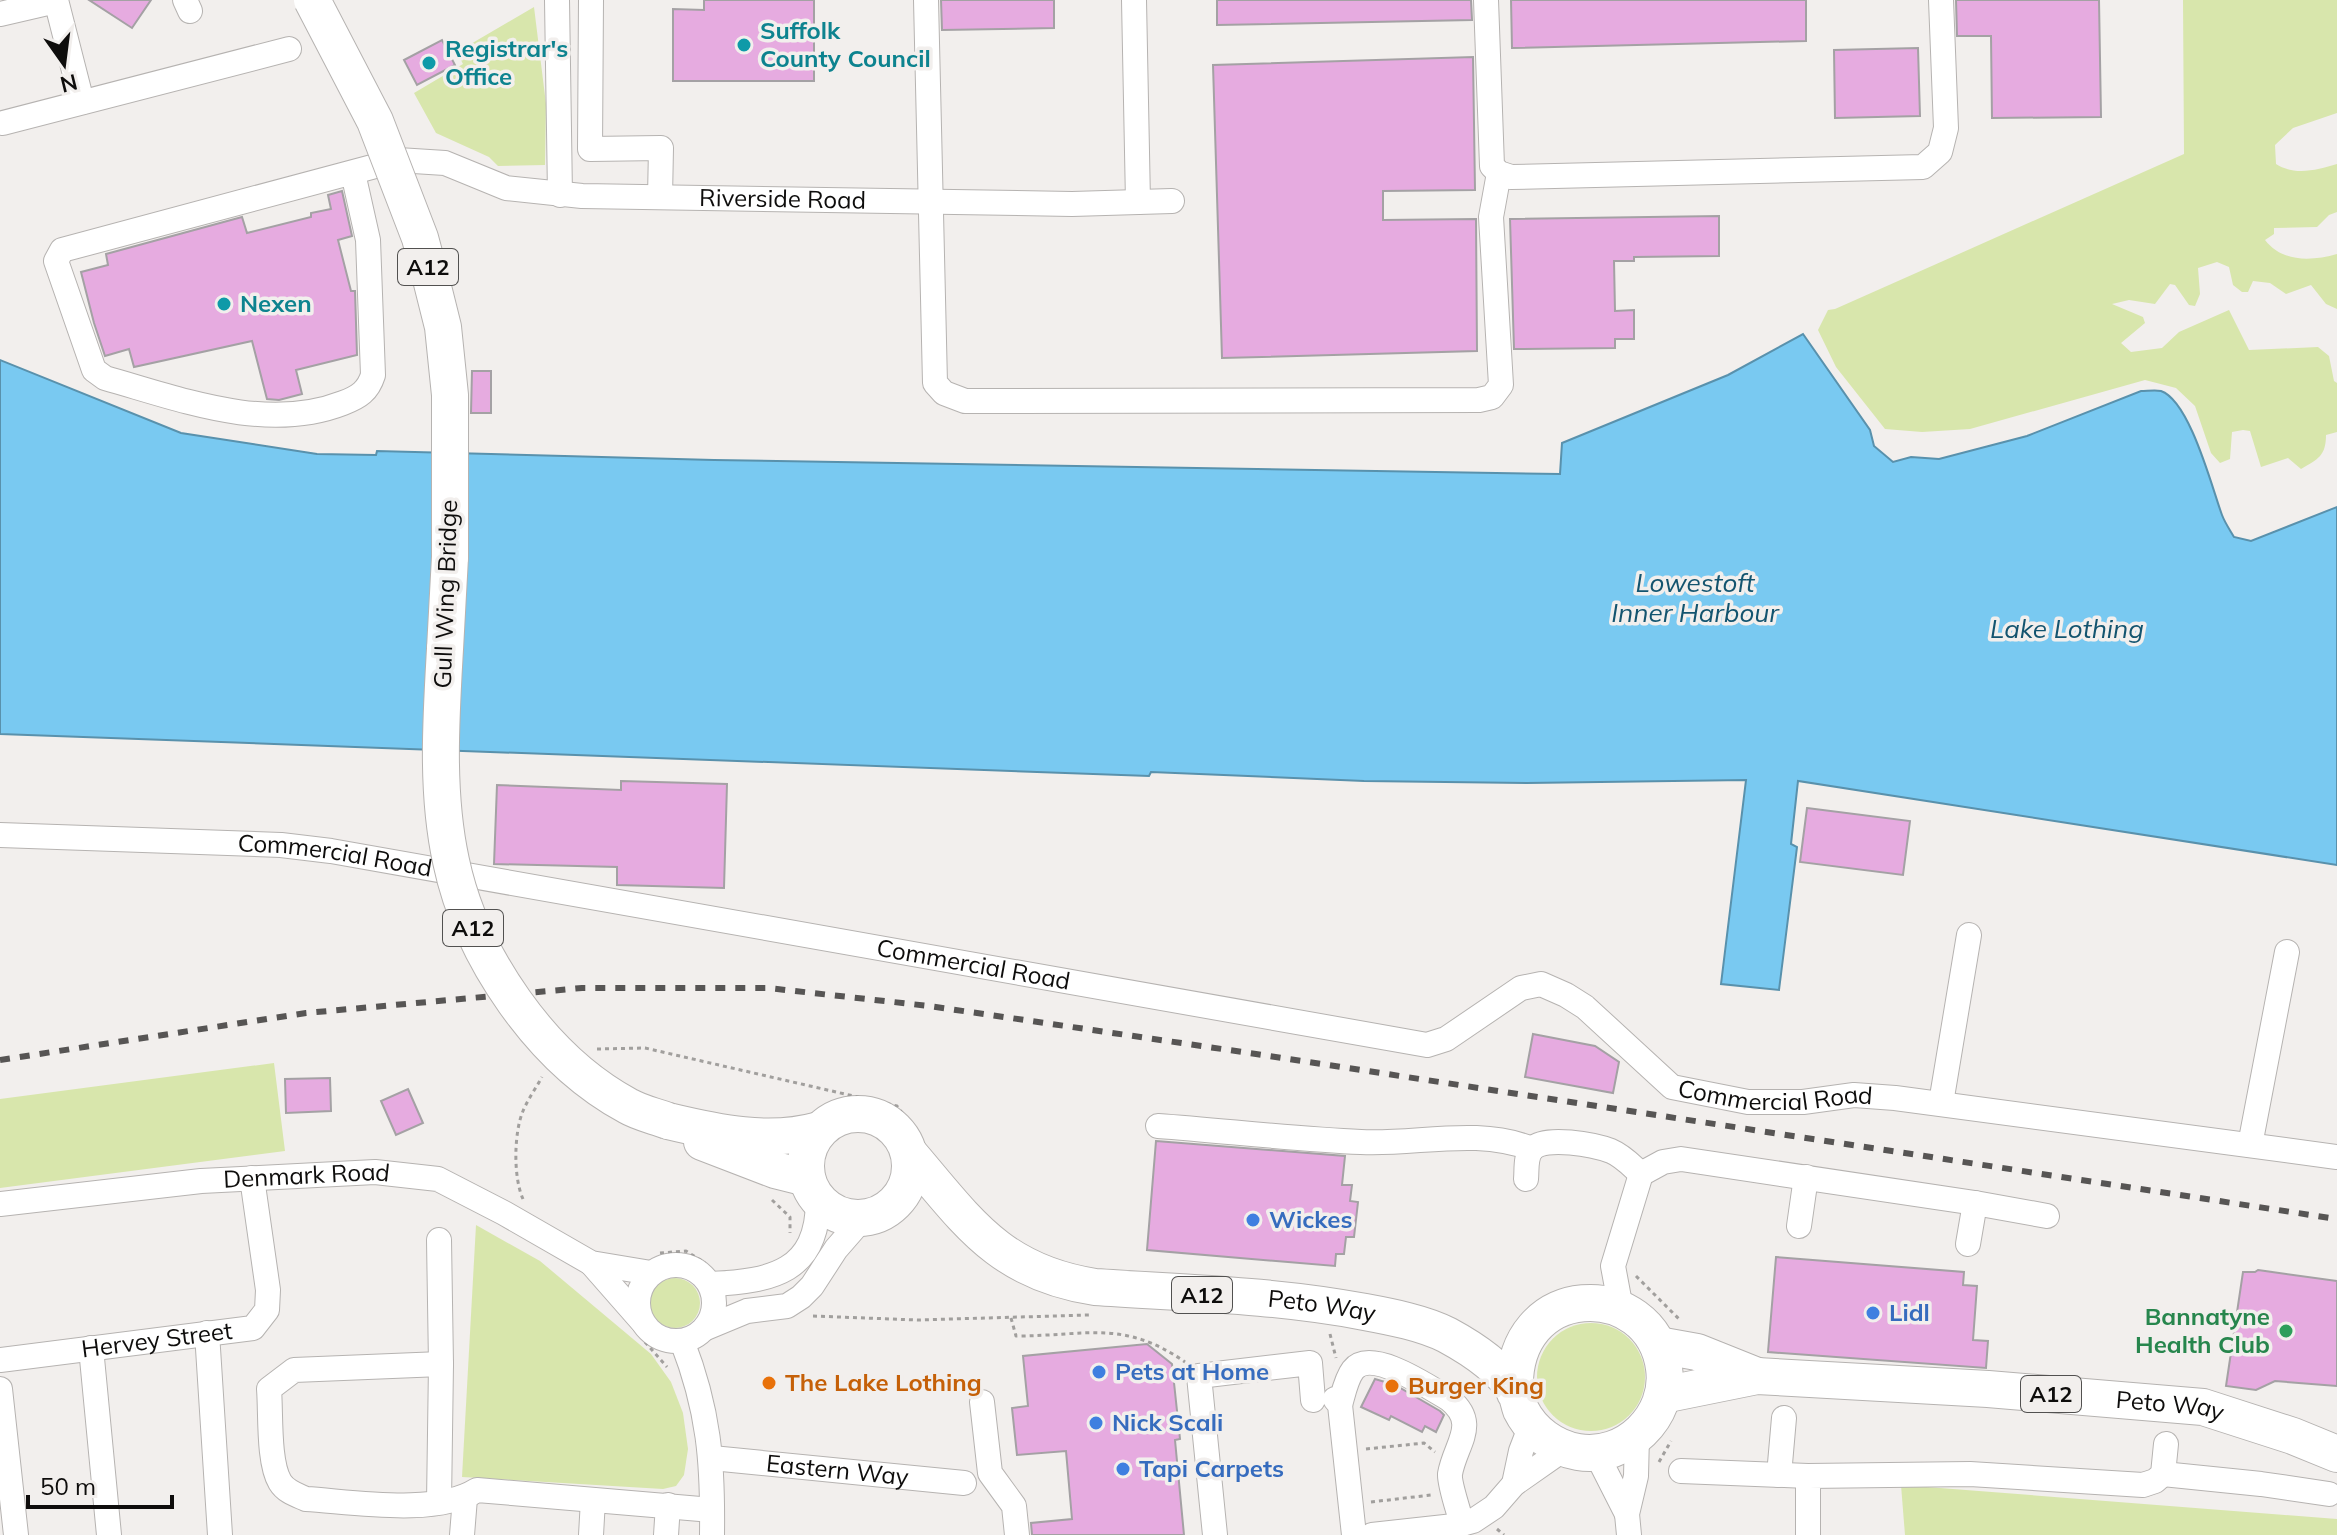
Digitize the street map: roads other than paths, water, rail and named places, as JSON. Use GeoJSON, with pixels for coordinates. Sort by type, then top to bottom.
{"type":"FeatureCollection","features":[{"type":"Feature","properties":{"kind":"highway","name":"Gull Wing Bridge"},"geometry":{"type":"LineString","coordinates":[[312,0],[375,121],[420,238],[443,327],[450,395],[450,542],[440,732],[451,861],[466,914],[490,965],[526,1017],[563,1057],[629,1107],[668,1121]]}},
{"type":"Feature","properties":{"kind":"highway"},"geometry":{"type":"LineString","coordinates":[[863,1114],[893,1126],[903,1138],[911,1169],[900,1198],[876,1213],[846,1217],[831,1211],[812,1189],[806,1161],[810,1144],[819,1130],[832,1120],[863,1114]]}},
{"type":"Feature","properties":{"kind":"highway","name":"A12"},"geometry":{"type":"LineString","coordinates":[[668,1121],[705,1130],[766,1138],[792,1138],[819,1130]]}},
{"type":"Feature","properties":{"kind":"highway","name":"A12"},"geometry":{"type":"LineString","coordinates":[[668,1121],[703,1143],[812,1189]]}},
{"type":"Feature","properties":{"kind":"highway","name":"Peto Way"},"geometry":{"type":"LineString","coordinates":[[909,1153],[972,1226],[999,1251],[1022,1266],[1070,1283],[1315,1302],[1391,1317],[1445,1335],[1491,1364],[1515,1393]]}},
{"type":"Feature","properties":{"kind":"highway","name":"Peto Way"},"geometry":{"type":"LineString","coordinates":[[876,1213],[910,1208],[934,1211],[972,1226]]}},
{"type":"Feature","properties":{"kind":"highway"},"geometry":{"type":"LineString","coordinates":[[1599,1303],[1621,1309],[1643,1324],[1658,1345],[1665,1369],[1663,1395],[1654,1418],[1637,1436],[1618,1448],[1580,1451],[1546,1439],[1531,1425],[1515,1393],[1516,1361],[1529,1333],[1557,1309],[1575,1304],[1599,1303]]}},
{"type":"Feature","properties":{"kind":"highway","name":"Peto Way"},"geometry":{"type":"LineString","coordinates":[[1445,1335],[1498,1337],[1529,1333]]}},
{"type":"Feature","properties":{"kind":"highway","name":"Peto Way"},"geometry":{"type":"LineString","coordinates":[[1658,1345],[1697,1352],[1757,1376]]}},
{"type":"Feature","properties":{"kind":"highway","name":"Peto Way"},"geometry":{"type":"LineString","coordinates":[[1663,1395],[1757,1376],[1988,1389],[2203,1407],[2293,1436],[2337,1454]]}},
{"type":"Feature","properties":{"kind":"street"},"geometry":{"type":"LineString","coordinates":[[0,14],[56,0],[82,102]]}},
{"type":"Feature","properties":{"kind":"street"},"geometry":{"type":"LineString","coordinates":[[557,0],[560,195]]}},
{"type":"Feature","properties":{"kind":"street"},"geometry":{"type":"LineString","coordinates":[[591,0],[590,149],[661,148],[660,197]]}},
{"type":"Feature","properties":{"kind":"street"},"geometry":{"type":"LineString","coordinates":[[926,0],[935,383],[944,393],[965,401],[1479,400],[1492,397],[1501,385],[1491,217],[1499,173]]}},
{"type":"Feature","properties":{"kind":"street"},"geometry":{"type":"LineString","coordinates":[[1134,0],[1138,202]]}},
{"type":"Feature","properties":{"kind":"street"},"geometry":{"type":"LineString","coordinates":[[1486,0],[1492,166],[1499,173],[1511,177],[1923,167],[1940,152],[1946,128],[1941,0]]}},
{"type":"Feature","properties":{"kind":"street"},"geometry":{"type":"LineString","coordinates":[[3,123],[289,49]]}},
{"type":"Feature","properties":{"kind":"street","name":"Riverside Road"},"geometry":{"type":"LineString","coordinates":[[353,173],[368,240],[373,375],[369,387],[357,397],[327,409],[289,415],[248,413],[118,382],[94,370],[56,261],[62,250],[398,160],[445,163],[506,188],[560,195],[931,202],[1172,201]]}},
{"type":"Feature","properties":{"kind":"street","name":"Commercial Road"},"geometry":{"type":"LineString","coordinates":[[0,835],[281,845],[331,851],[1427,1045],[1446,1039],[1521,988],[1541,984],[1585,1007],[1672,1087],[1748,1102],[1803,1102],[1854,1095],[1941,1103]]}},
{"type":"Feature","properties":{"kind":"street"},"geometry":{"type":"LineString","coordinates":[[1969,935],[1941,1103],[2337,1157]]}},
{"type":"Feature","properties":{"kind":"street"},"geometry":{"type":"LineString","coordinates":[[2250,1145],[2287,952]]}},
{"type":"Feature","properties":{"kind":"street"},"geometry":{"type":"LineString","coordinates":[[1158,1126],[1365,1142],[1434,1137],[1513,1141],[1532,1149]]}},
{"type":"Feature","properties":{"kind":"street"},"geometry":{"type":"LineString","coordinates":[[1526,1179],[1527,1160],[1532,1149],[1542,1143],[1561,1141],[1611,1151],[1641,1174]]}},
{"type":"Feature","properties":{"kind":"street"},"geometry":{"type":"LineString","coordinates":[[1621,1309],[1613,1266],[1641,1174],[1663,1162],[1681,1159],[2047,1216]]}},
{"type":"Feature","properties":{"kind":"street","name":"Denmark Road"},"geometry":{"type":"LineString","coordinates":[[0,1204],[201,1181],[375,1172],[438,1179],[591,1263],[651,1273]]}},
{"type":"Feature","properties":{"kind":"street"},"geometry":{"type":"LineString","coordinates":[[1799,1226],[1806,1177]]}},
{"type":"Feature","properties":{"kind":"street","name":"Hervey Street"},"geometry":{"type":"LineString","coordinates":[[0,1360],[253,1328],[267,1310],[268,1290],[252,1178]]}},
{"type":"Feature","properties":{"kind":"street"},"geometry":{"type":"LineString","coordinates":[[711,1284],[764,1279],[777,1275],[797,1261],[809,1248],[818,1223],[812,1189]]}},
{"type":"Feature","properties":{"kind":"street"},"geometry":{"type":"LineString","coordinates":[[1968,1244],[1975,1203]]}},
{"type":"Feature","properties":{"kind":"street"},"geometry":{"type":"LineString","coordinates":[[706,1328],[713,1315],[715,1299],[711,1284],[702,1273],[690,1266],[677,1264],[663,1266],[651,1273],[638,1295],[642,1330],[670,1341],[682,1341],[747,1311],[787,1306],[801,1297],[812,1286],[836,1249],[876,1213]]}},
{"type":"Feature","properties":{"kind":"street"},"geometry":{"type":"LineString","coordinates":[[439,1240],[439,1502]]}},
{"type":"Feature","properties":{"kind":"street","name":"Denmark Road"},"geometry":{"type":"LineString","coordinates":[[591,1263],[642,1330]]}},
{"type":"Feature","properties":{"kind":"street"},"geometry":{"type":"LineString","coordinates":[[1575,1304],[1613,1266]]}},
{"type":"Feature","properties":{"kind":"street"},"geometry":{"type":"LineString","coordinates":[[207,1333],[220,1535]]}},
{"type":"Feature","properties":{"kind":"street"},"geometry":{"type":"LineString","coordinates":[[682,1341],[706,1414],[712,1458],[712,1535]]}},
{"type":"Feature","properties":{"kind":"street"},"geometry":{"type":"LineString","coordinates":[[91,1348],[109,1535]]}},
{"type":"Feature","properties":{"kind":"street"},"geometry":{"type":"LineString","coordinates":[[1329,1401],[1353,1369],[1380,1362],[1459,1407],[1466,1428],[1453,1476],[1457,1528]]}},
{"type":"Feature","properties":{"kind":"street"},"geometry":{"type":"LineString","coordinates":[[1215,1535],[1199,1376],[1310,1363],[1329,1401],[1354,1535]]}},
{"type":"Feature","properties":{"kind":"street"},"geometry":{"type":"LineString","coordinates":[[441,1364],[294,1370],[269,1389],[274,1460],[280,1482],[290,1493],[306,1499],[411,1506],[465,1498],[477,1490],[712,1510]]}},
{"type":"Feature","properties":{"kind":"street"},"geometry":{"type":"LineString","coordinates":[[0,1389],[16,1535]]}},
{"type":"Feature","properties":{"kind":"street"},"geometry":{"type":"LineString","coordinates":[[982,1402],[990,1473],[1014,1506],[1017,1535]]}},
{"type":"Feature","properties":{"kind":"street"},"geometry":{"type":"LineString","coordinates":[[1780,1475],[1784,1418]]}},
{"type":"Feature","properties":{"kind":"street"},"geometry":{"type":"LineString","coordinates":[[1514,1484],[1521,1451],[1531,1425]]}},
{"type":"Feature","properties":{"kind":"street"},"geometry":{"type":"LineString","coordinates":[[1628,1525],[1636,1476],[1637,1436]]}},
{"type":"Feature","properties":{"kind":"street"},"geometry":{"type":"LineString","coordinates":[[1681,1471],[1808,1476],[1970,1474],[2143,1485],[2163,1474],[2166,1444]]}},
{"type":"Feature","properties":{"kind":"street"},"geometry":{"type":"LineString","coordinates":[[1372,1535],[1457,1528],[1494,1507],[1514,1484],[1580,1451],[1628,1525]]}},
{"type":"Feature","properties":{"kind":"street","name":"Eastern Way"},"geometry":{"type":"LineString","coordinates":[[712,1458],[964,1483]]}},
{"type":"Feature","properties":{"kind":"street"},"geometry":{"type":"LineString","coordinates":[[2163,1474],[2329,1494]]}},
{"type":"Feature","properties":{"kind":"street"},"geometry":{"type":"LineString","coordinates":[[1808,1476],[1808,1535]]}},
{"type":"Feature","properties":{"kind":"street"},"geometry":{"type":"LineString","coordinates":[[462,1535],[465,1498]]}},
{"type":"Feature","properties":{"kind":"street"},"geometry":{"type":"LineString","coordinates":[[591,1535],[593,1500]]}},
{"type":"Feature","properties":{"kind":"street"},"geometry":{"type":"LineString","coordinates":[[666,1535],[668,1505]]}},
{"type":"Feature","properties":{"kind":"water","name":"Lowestoft Inner Harbour"},"geometry":{"type":"Polygon","coordinates":[[[1803,334],[1870,430],[1874,446],[1893,462],[1911,457],[1939,459],[2027,436],[2141,391],[2161,391],[2172,398],[2190,428],[2222,515],[2234,537],[2251,541],[2337,507],[2337,865],[1798,781],[1791,844],[1797,847],[1779,990],[1721,984],[1746,780],[1527,783],[1364,781],[1151,772],[1149,776],[0,734],[0,360],[181,433],[317,454],[376,455],[377,451],[714,460],[1560,474],[1562,443],[1728,375],[1803,334]]]}},
{"type":"Feature","properties":{"kind":"railway"},"geometry":{"type":"LineString","coordinates":[[0,1060],[306,1013],[582,988],[768,988],[929,1006],[1256,1054],[2337,1219]]}},
{"type":"Feature","properties":{"kind":"place","name":"Suffolk County Council"},"geometry":{"type":"Point","coordinates":[744,45]}},
{"type":"Feature","properties":{"kind":"place","name":"Registrar's Office"},"geometry":{"type":"Point","coordinates":[429,63]}},
{"type":"Feature","properties":{"kind":"place","name":"Nexen"},"geometry":{"type":"Point","coordinates":[224,304]}},
{"type":"Feature","properties":{"kind":"place","name":"Wickes"},"geometry":{"type":"Point","coordinates":[1253,1220]}},
{"type":"Feature","properties":{"kind":"place","name":"Lidl"},"geometry":{"type":"Point","coordinates":[1873,1313]}},
{"type":"Feature","properties":{"kind":"place","name":"Bannatyne Health Club"},"geometry":{"type":"Point","coordinates":[2286,1331]}},
{"type":"Feature","properties":{"kind":"place","name":"Pets at Home"},"geometry":{"type":"Point","coordinates":[1099,1372]}},
{"type":"Feature","properties":{"kind":"place","name":"The Lake Lothing"},"geometry":{"type":"Point","coordinates":[769,1383]}},
{"type":"Feature","properties":{"kind":"place","name":"Burger King"},"geometry":{"type":"Point","coordinates":[1392,1386]}},
{"type":"Feature","properties":{"kind":"place","name":"Nick Scali"},"geometry":{"type":"Point","coordinates":[1096,1423]}},
{"type":"Feature","properties":{"kind":"place","name":"Tapi Carpets"},"geometry":{"type":"Point","coordinates":[1123,1469]}},
{"type":"Feature","properties":{"kind":"water label","name":"Lake Lothing"},"geometry":{"type":"Point","coordinates":[2067,629]}}]}
